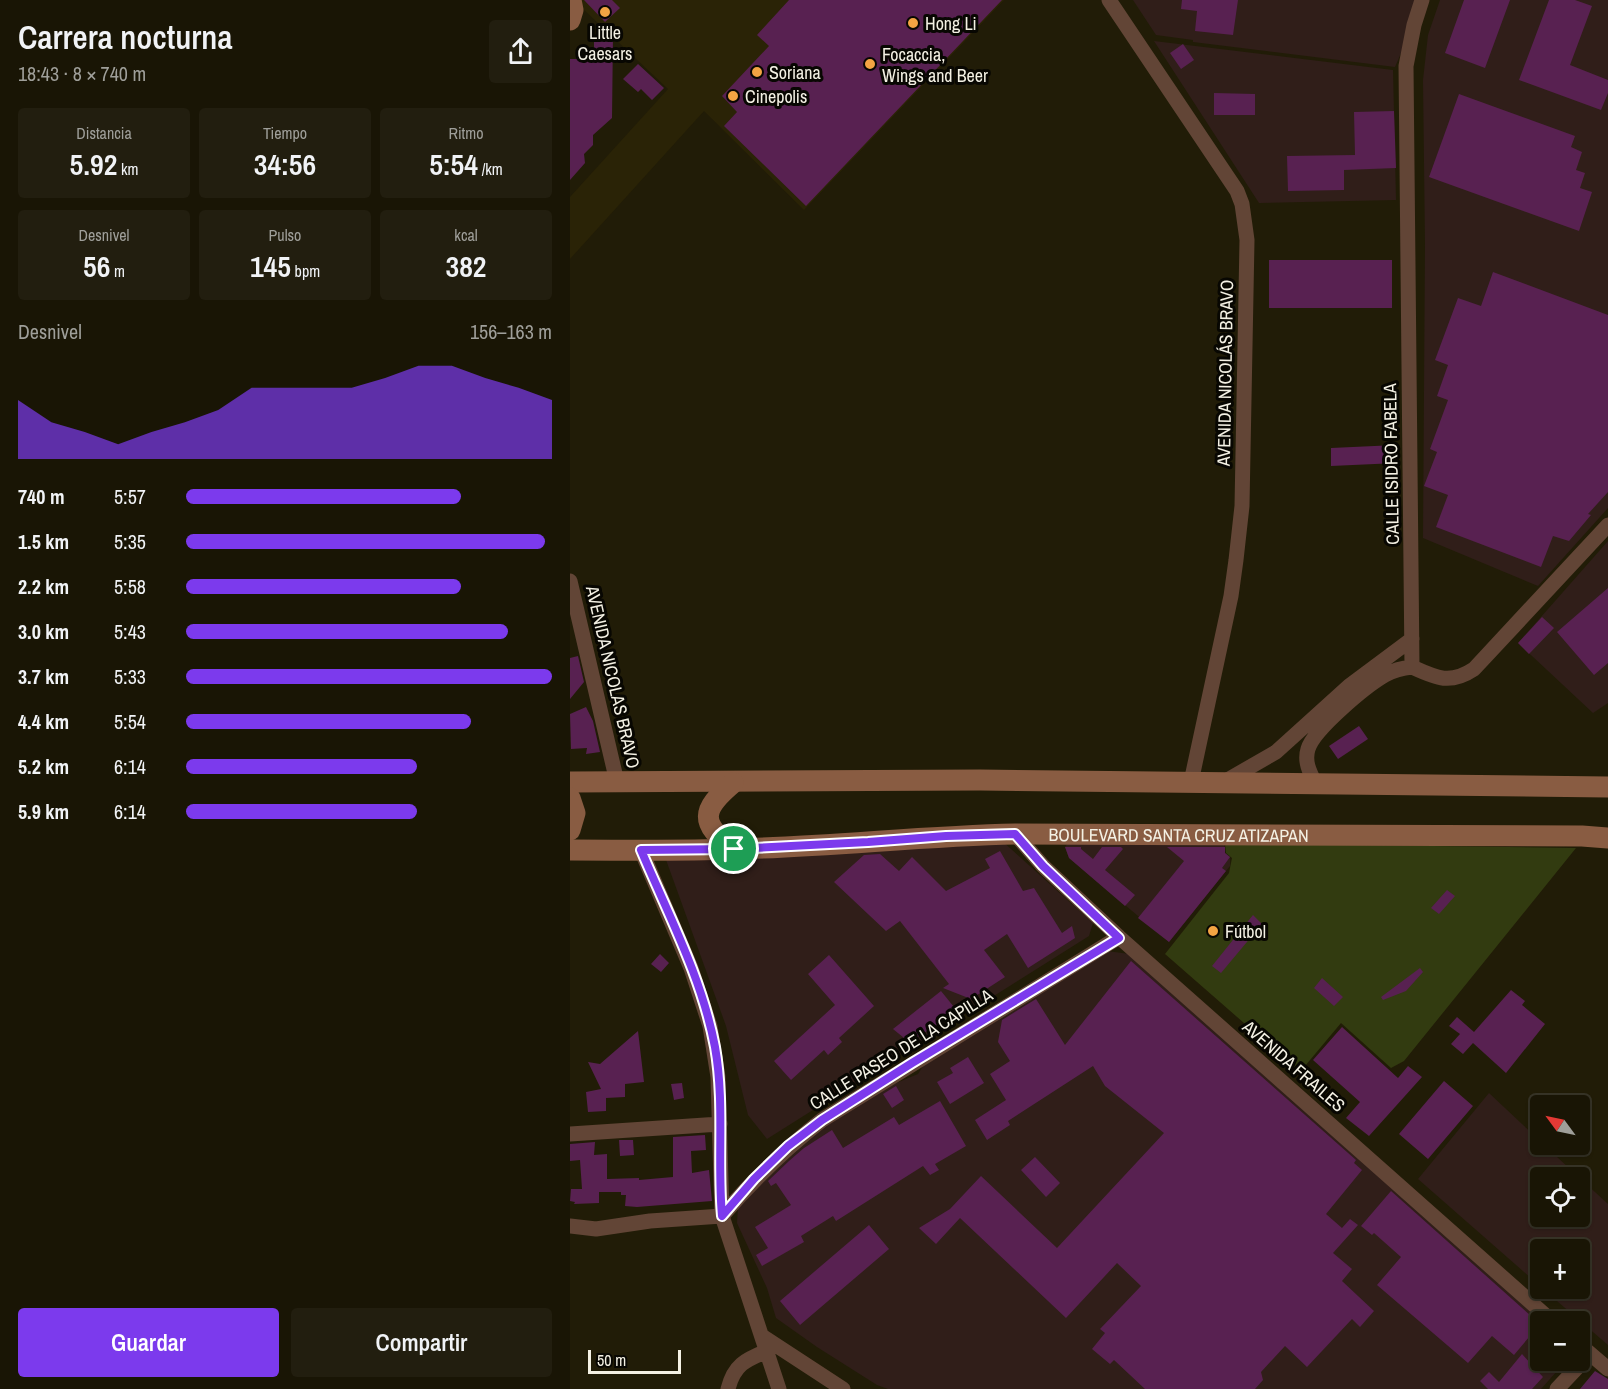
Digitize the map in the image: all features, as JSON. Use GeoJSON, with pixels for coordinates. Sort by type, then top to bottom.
{"type":"FeatureCollection","features":[{"type":"Feature","properties":{"kind":"main road"},"geometry":{"type":"LineString","coordinates":[[570,20],[573,10],[572,0]]}},
{"type":"Feature","properties":{"kind":"main road"},"geometry":{"type":"LineString","coordinates":[[570,782],[733,783],[968,780],[1608,787]]}},
{"type":"Feature","properties":{"kind":"main road"},"geometry":{"type":"LineString","coordinates":[[733,783],[718,795],[708,816],[715,835],[734,849]]}},
{"type":"Feature","properties":{"kind":"main road"},"geometry":{"type":"LineString","coordinates":[[570,798],[575,813],[570,830]]}},
{"type":"Feature","properties":{"kind":"main road","name":"BOULEVARD SANTA CRUZ ATIZAPAN"},"geometry":{"type":"LineString","coordinates":[[570,850],[734,849],[1015,834],[1608,838]]}},
{"type":"Feature","properties":{"kind":"street","name":"AVENIDA NICOLÁS BRAVO"},"geometry":{"type":"LineString","coordinates":[[1109,0],[1237,191],[1246,223],[1242,506],[1231,596],[1191,782]]}},
{"type":"Feature","properties":{"kind":"street","name":"CALLE ISIDRO FABELA"},"geometry":{"type":"LineString","coordinates":[[1412,667],[1406,66],[1414,25],[1422,0]]}},
{"type":"Feature","properties":{"kind":"street"},"geometry":{"type":"LineString","coordinates":[[1316,785],[1306,757],[1314,736],[1322,727],[1374,683],[1400,668],[1412,667],[1431,675],[1450,679],[1463,676],[1474,669],[1608,525]]}},
{"type":"Feature","properties":{"kind":"street","name":"AVENIDA NICOLAS BRAVO"},"geometry":{"type":"LineString","coordinates":[[570,581],[617,782]]}},
{"type":"Feature","properties":{"kind":"street"},"geometry":{"type":"LineString","coordinates":[[1222,783],[1276,752],[1349,686],[1412,639]]}},
{"type":"Feature","properties":{"kind":"street","name":"AVENIDA FRAILES"},"geometry":{"type":"LineString","coordinates":[[1015,834],[1043,866],[1119,938],[1541,1311]]}},
{"type":"Feature","properties":{"kind":"street"},"geometry":{"type":"LineString","coordinates":[[641,850],[691,968],[710,1026],[718,1077],[722,1216],[779,1389]]}},
{"type":"Feature","properties":{"kind":"street","name":"CALLE PASEO DE LA CAPILLA"},"geometry":{"type":"LineString","coordinates":[[722,1216],[754,1179],[788,1146],[822,1120],[1119,938]]}},
{"type":"Feature","properties":{"kind":"street"},"geometry":{"type":"LineString","coordinates":[[570,1134],[720,1124]]}},
{"type":"Feature","properties":{"kind":"street"},"geometry":{"type":"LineString","coordinates":[[570,1226],[596,1229],[650,1221],[722,1216]]}},
{"type":"Feature","properties":{"kind":"street"},"geometry":{"type":"LineString","coordinates":[[728,1389],[731,1376],[736,1368],[751,1358],[764,1343]]}},
{"type":"Feature","properties":{"kind":"street"},"geometry":{"type":"LineString","coordinates":[[764,1343],[843,1389]]}},
{"type":"Feature","properties":{"kind":"street"},"geometry":{"type":"LineString","coordinates":[[1590,1353],[1608,1369]]}},
{"type":"Feature","properties":{"kind":"street"},"geometry":{"type":"LineString","coordinates":[[1557,1389],[1570,1371]]}},
{"type":"Feature","properties":{"kind":"shaded area"},"geometry":{"type":"Polygon","coordinates":[[[581,0],[1004,0],[804,210],[704,111],[570,259],[570,197],[668,89],[582,8],[581,0]]]}},
{"type":"Feature","properties":{"kind":"shaded area"},"geometry":{"type":"Polygon","coordinates":[[[1133,0],[1424,0],[1395,67],[1193,42],[1193,40],[1156,35],[1133,0]]]}},
{"type":"Feature","properties":{"kind":"shaded area"},"geometry":{"type":"Polygon","coordinates":[[[1440,0],[1608,0],[1608,508],[1538,586],[1423,538],[1425,245],[1423,80],[1428,35],[1440,0]]]}},
{"type":"Feature","properties":{"kind":"shaded area"},"geometry":{"type":"Polygon","coordinates":[[[1154,41],[1393,70],[1396,200],[1259,203],[1154,41]]]}},
{"type":"Feature","properties":{"kind":"shaded area"},"geometry":{"type":"Polygon","coordinates":[[[1608,541],[1608,703],[1593,713],[1518,643],[1608,541]]]}},
{"type":"Feature","properties":{"kind":"shaded area"},"geometry":{"type":"Polygon","coordinates":[[[1224,837],[1225,853],[1230,857],[1230,866],[1169,942],[1069,858],[1065,847],[1070,840],[1224,837]]]}},
{"type":"Feature","properties":{"kind":"shaded area"},"geometry":{"type":"Polygon","coordinates":[[[1001,840],[1093,923],[1089,936],[767,1139],[748,1115],[726,1026],[665,857],[1001,840]]]}},
{"type":"Feature","properties":{"kind":"shaded area"},"geometry":{"type":"Polygon","coordinates":[[[1107,951],[1137,955],[1537,1311],[1530,1311],[1530,1371],[1557,1371],[1541,1389],[888,1389],[877,1385],[776,1318],[767,1288],[737,1223],[738,1207],[766,1178],[826,1125],[894,1084],[918,1074],[923,1066],[1107,951]]]}},
{"type":"Feature","properties":{"kind":"shaded area"},"geometry":{"type":"Polygon","coordinates":[[[1489,1093],[1530,1132],[1530,1155],[1555,1155],[1568,1167],[1530,1167],[1530,1227],[1590,1227],[1590,1187],[1608,1204],[1608,1345],[1590,1329],[1590,1311],[1569,1311],[1555,1299],[1590,1299],[1590,1239],[1530,1239],[1530,1277],[1418,1179],[1489,1093]]]}},
{"type":"Feature","properties":{"kind":"green space"},"geometry":{"type":"Polygon","coordinates":[[[1225,843],[1576,848],[1404,1061],[1391,1068],[1341,1023],[1300,1072],[1165,954],[1229,873],[1232,858],[1226,853],[1225,843]]]}},
{"type":"Feature","properties":{"kind":"building","name":"Little Caesars"},"geometry":{"type":"Polygon","coordinates":[[[584,0],[612,0],[620,8],[605,22],[584,0]]]}},
{"type":"Feature","properties":{"kind":"building"},"geometry":{"type":"Polygon","coordinates":[[[789,0],[1002,0],[806,206],[724,126],[737,112],[722,96],[769,46],[757,35],[789,0]]]}},
{"type":"Feature","properties":{"kind":"building"},"geometry":{"type":"Polygon","coordinates":[[[1182,0],[1238,0],[1233,35],[1195,31],[1197,11],[1181,9],[1182,0]]]}},
{"type":"Feature","properties":{"kind":"building"},"geometry":{"type":"Polygon","coordinates":[[[1464,0],[1510,0],[1485,68],[1445,53],[1464,0]]]}},
{"type":"Feature","properties":{"kind":"building"},"geometry":{"type":"Polygon","coordinates":[[[1549,0],[1575,0],[1592,6],[1570,65],[1608,80],[1608,93],[1601,110],[1519,80],[1549,0]]]}},
{"type":"Feature","properties":{"kind":"building"},"geometry":{"type":"Polygon","coordinates":[[[594,35],[613,35],[612,118],[593,135],[593,145],[584,154],[585,163],[570,180],[570,59],[594,59],[594,35]]]}},
{"type":"Feature","properties":{"kind":"building"},"geometry":{"type":"Polygon","coordinates":[[[1183,44],[1194,60],[1181,69],[1170,53],[1183,44]]]}},
{"type":"Feature","properties":{"kind":"building"},"geometry":{"type":"Polygon","coordinates":[[[638,64],[664,88],[652,100],[641,89],[638,92],[623,79],[638,64]]]}},
{"type":"Feature","properties":{"kind":"building"},"geometry":{"type":"Polygon","coordinates":[[[1214,93],[1255,94],[1255,115],[1214,115],[1214,93]]]}},
{"type":"Feature","properties":{"kind":"building"},"geometry":{"type":"Polygon","coordinates":[[[1459,94],[1575,136],[1571,147],[1582,152],[1576,170],[1585,173],[1580,188],[1592,192],[1579,231],[1429,177],[1459,94]]]}},
{"type":"Feature","properties":{"kind":"building"},"geometry":{"type":"Polygon","coordinates":[[[1394,111],[1396,168],[1344,170],[1344,190],[1288,191],[1287,156],[1355,155],[1354,112],[1394,111]]]}},
{"type":"Feature","properties":{"kind":"building"},"geometry":{"type":"Polygon","coordinates":[[[1269,260],[1392,260],[1392,308],[1269,308],[1269,260]]]}},
{"type":"Feature","properties":{"kind":"building"},"geometry":{"type":"Polygon","coordinates":[[[1493,272],[1608,315],[1608,492],[1588,514],[1591,515],[1569,541],[1553,536],[1541,567],[1436,527],[1448,495],[1424,486],[1437,452],[1430,449],[1448,400],[1437,396],[1448,365],[1435,360],[1458,298],[1481,306],[1493,272]]]}},
{"type":"Feature","properties":{"kind":"building"},"geometry":{"type":"Polygon","coordinates":[[[1396,445],[1397,463],[1331,466],[1331,448],[1396,445]]]}},
{"type":"Feature","properties":{"kind":"building"},"geometry":{"type":"Polygon","coordinates":[[[1608,588],[1608,663],[1594,675],[1557,632],[1608,588]]]}},
{"type":"Feature","properties":{"kind":"building"},"geometry":{"type":"Polygon","coordinates":[[[1542,617],[1554,628],[1529,654],[1518,643],[1542,617]]]}},
{"type":"Feature","properties":{"kind":"building"},"geometry":{"type":"Polygon","coordinates":[[[578,656],[584,682],[570,699],[570,658],[578,656]]]}},
{"type":"Feature","properties":{"kind":"building"},"geometry":{"type":"Polygon","coordinates":[[[586,707],[593,721],[600,752],[586,754],[587,748],[571,749],[570,714],[586,707]]]}},
{"type":"Feature","properties":{"kind":"building"},"geometry":{"type":"Polygon","coordinates":[[[1359,726],[1368,739],[1338,759],[1329,746],[1359,726]]]}},
{"type":"Feature","properties":{"kind":"building"},"geometry":{"type":"Polygon","coordinates":[[[1065,847],[1081,847],[1093,859],[1102,847],[1121,847],[1123,849],[1105,870],[1135,895],[1125,906],[1069,858],[1065,847]]]}},
{"type":"Feature","properties":{"kind":"building"},"geometry":{"type":"Polygon","coordinates":[[[1167,847],[1225,847],[1225,853],[1230,857],[1222,868],[1226,871],[1169,942],[1138,918],[1184,861],[1167,847]]]}},
{"type":"Feature","properties":{"kind":"building"},"geometry":{"type":"Polygon","coordinates":[[[1000,851],[1023,891],[1034,888],[1062,933],[1072,926],[1075,938],[1028,968],[1007,934],[984,950],[1005,977],[971,999],[943,988],[949,984],[900,921],[886,931],[834,882],[864,855],[880,854],[899,871],[912,857],[946,891],[990,868],[985,859],[1000,851]]]}},
{"type":"Feature","properties":{"kind":"building"},"geometry":{"type":"Polygon","coordinates":[[[1447,890],[1455,896],[1439,914],[1431,908],[1447,890]]]}},
{"type":"Feature","properties":{"kind":"building"},"geometry":{"type":"Polygon","coordinates":[[[1253,915],[1262,924],[1221,973],[1212,966],[1253,915]]]}},
{"type":"Feature","properties":{"kind":"building"},"geometry":{"type":"Polygon","coordinates":[[[660,954],[669,963],[661,972],[651,964],[660,954]]]}},
{"type":"Feature","properties":{"kind":"building"},"geometry":{"type":"Polygon","coordinates":[[[829,955],[874,1006],[839,1038],[842,1042],[828,1055],[824,1050],[791,1080],[774,1061],[835,1005],[808,974],[829,955]]]}},
{"type":"Feature","properties":{"kind":"building"},"geometry":{"type":"Polygon","coordinates":[[[1131,961],[1356,1160],[1354,1163],[1362,1170],[1326,1214],[1342,1228],[1350,1219],[1358,1225],[1333,1253],[1352,1269],[1342,1281],[1374,1311],[1360,1327],[1352,1319],[1307,1367],[1285,1346],[1261,1372],[1263,1380],[1255,1389],[1145,1389],[1114,1360],[1110,1364],[1092,1349],[1105,1333],[1100,1329],[1141,1286],[1117,1263],[1066,1318],[960,1218],[936,1244],[919,1228],[950,1209],[981,1176],[1057,1248],[1164,1133],[1105,1086],[1093,1066],[1008,1121],[1010,1125],[987,1140],[975,1120],[1006,1100],[990,1074],[1010,1061],[998,1042],[1002,1020],[1036,999],[1065,1045],[1131,961]]]}},
{"type":"Feature","properties":{"kind":"building"},"geometry":{"type":"Polygon","coordinates":[[[1420,968],[1423,972],[1406,991],[1383,1000],[1381,997],[1420,968]]]}},
{"type":"Feature","properties":{"kind":"building"},"geometry":{"type":"Polygon","coordinates":[[[1322,978],[1343,997],[1334,1006],[1314,988],[1322,978]]]}},
{"type":"Feature","properties":{"kind":"building"},"geometry":{"type":"Polygon","coordinates":[[[1511,990],[1525,1001],[1522,1005],[1545,1024],[1506,1073],[1473,1043],[1463,1054],[1451,1044],[1460,1034],[1449,1026],[1457,1017],[1474,1032],[1511,990]]]}},
{"type":"Feature","properties":{"kind":"building"},"geometry":{"type":"Polygon","coordinates":[[[941,991],[958,1012],[909,1042],[893,1029],[941,991]]]}},
{"type":"Feature","properties":{"kind":"building"},"geometry":{"type":"Polygon","coordinates":[[[1342,1027],[1398,1078],[1408,1066],[1422,1077],[1369,1136],[1346,1118],[1360,1102],[1313,1060],[1342,1027]]]}},
{"type":"Feature","properties":{"kind":"building"},"geometry":{"type":"Polygon","coordinates":[[[638,1031],[644,1082],[625,1084],[625,1097],[606,1098],[606,1111],[588,1112],[586,1092],[601,1089],[588,1062],[600,1064],[638,1031]]]}},
{"type":"Feature","properties":{"kind":"building"},"geometry":{"type":"Polygon","coordinates":[[[968,1057],[984,1083],[950,1104],[937,1082],[953,1073],[950,1068],[968,1057]]]}},
{"type":"Feature","properties":{"kind":"building"},"geometry":{"type":"Polygon","coordinates":[[[1444,1081],[1473,1106],[1428,1159],[1399,1134],[1444,1081]]]}},
{"type":"Feature","properties":{"kind":"building"},"geometry":{"type":"Polygon","coordinates":[[[682,1083],[684,1098],[674,1100],[671,1084],[682,1083]]]}},
{"type":"Feature","properties":{"kind":"building"},"geometry":{"type":"Polygon","coordinates":[[[896,1086],[904,1100],[892,1108],[883,1094],[896,1086]]]}},
{"type":"Feature","properties":{"kind":"building"},"geometry":{"type":"Polygon","coordinates":[[[940,1101],[966,1146],[935,1164],[939,1170],[930,1175],[923,1166],[836,1221],[833,1216],[801,1236],[804,1242],[762,1266],[756,1255],[768,1248],[755,1227],[791,1205],[776,1183],[771,1186],[768,1181],[789,1161],[832,1130],[843,1148],[894,1117],[899,1125],[940,1101]]]}},
{"type":"Feature","properties":{"kind":"building"},"geometry":{"type":"Polygon","coordinates":[[[705,1135],[706,1150],[691,1151],[692,1173],[709,1170],[712,1201],[637,1207],[625,1206],[626,1195],[621,1195],[621,1192],[599,1192],[599,1203],[574,1204],[575,1202],[570,1201],[571,1189],[582,1189],[580,1160],[570,1161],[570,1144],[595,1142],[594,1155],[607,1154],[607,1179],[639,1178],[639,1180],[673,1177],[673,1137],[705,1135]]]}},
{"type":"Feature","properties":{"kind":"building"},"geometry":{"type":"Polygon","coordinates":[[[619,1140],[633,1140],[634,1155],[620,1156],[619,1140]]]}},
{"type":"Feature","properties":{"kind":"building"},"geometry":{"type":"Polygon","coordinates":[[[1035,1157],[1060,1183],[1046,1197],[1021,1170],[1035,1157]]]}},
{"type":"Feature","properties":{"kind":"building"},"geometry":{"type":"Polygon","coordinates":[[[1391,1191],[1530,1315],[1530,1336],[1514,1355],[1492,1336],[1468,1363],[1377,1285],[1401,1257],[1374,1233],[1372,1235],[1361,1226],[1391,1191]]]}},
{"type":"Feature","properties":{"kind":"building"},"geometry":{"type":"Polygon","coordinates":[[[869,1225],[889,1249],[800,1325],[780,1301],[869,1225]]]}},
{"type":"Feature","properties":{"kind":"building"},"geometry":{"type":"Polygon","coordinates":[[[1522,1354],[1530,1363],[1530,1371],[1538,1371],[1543,1377],[1532,1389],[1488,1389],[1480,1381],[1489,1372],[1499,1382],[1522,1354]]]}},
{"type":"Feature","properties":{"kind":"building"},"geometry":{"type":"Polygon","coordinates":[[[1595,1371],[1608,1379],[1608,1389],[1580,1389],[1595,1371]]]}},
{"type":"Feature","properties":{"kind":"place","name":"Little Caesars"},"geometry":{"type":"Point","coordinates":[605,12]}},
{"type":"Feature","properties":{"kind":"place","name":"Hong Li"},"geometry":{"type":"Point","coordinates":[913,23]}},
{"type":"Feature","properties":{"kind":"place","name":"Focaccia, Wings and Beer"},"geometry":{"type":"Point","coordinates":[870,64]}},
{"type":"Feature","properties":{"kind":"place","name":"Soriana"},"geometry":{"type":"Point","coordinates":[757,72]}},
{"type":"Feature","properties":{"kind":"place","name":"Cinepolis"},"geometry":{"type":"Point","coordinates":[733,96]}},
{"type":"Feature","properties":{"kind":"place","name":"Fútbol"},"geometry":{"type":"Point","coordinates":[1213,931]}},
{"type":"Feature","properties":{"kind":"route"},"geometry":{"type":"LineString","coordinates":[[1015,834],[1043,866],[1119,938],[822,1120],[788,1146],[754,1179],[722,1216],[720,1124],[715,1048],[691,968],[641,850],[734,849],[1015,834]]}}]}
